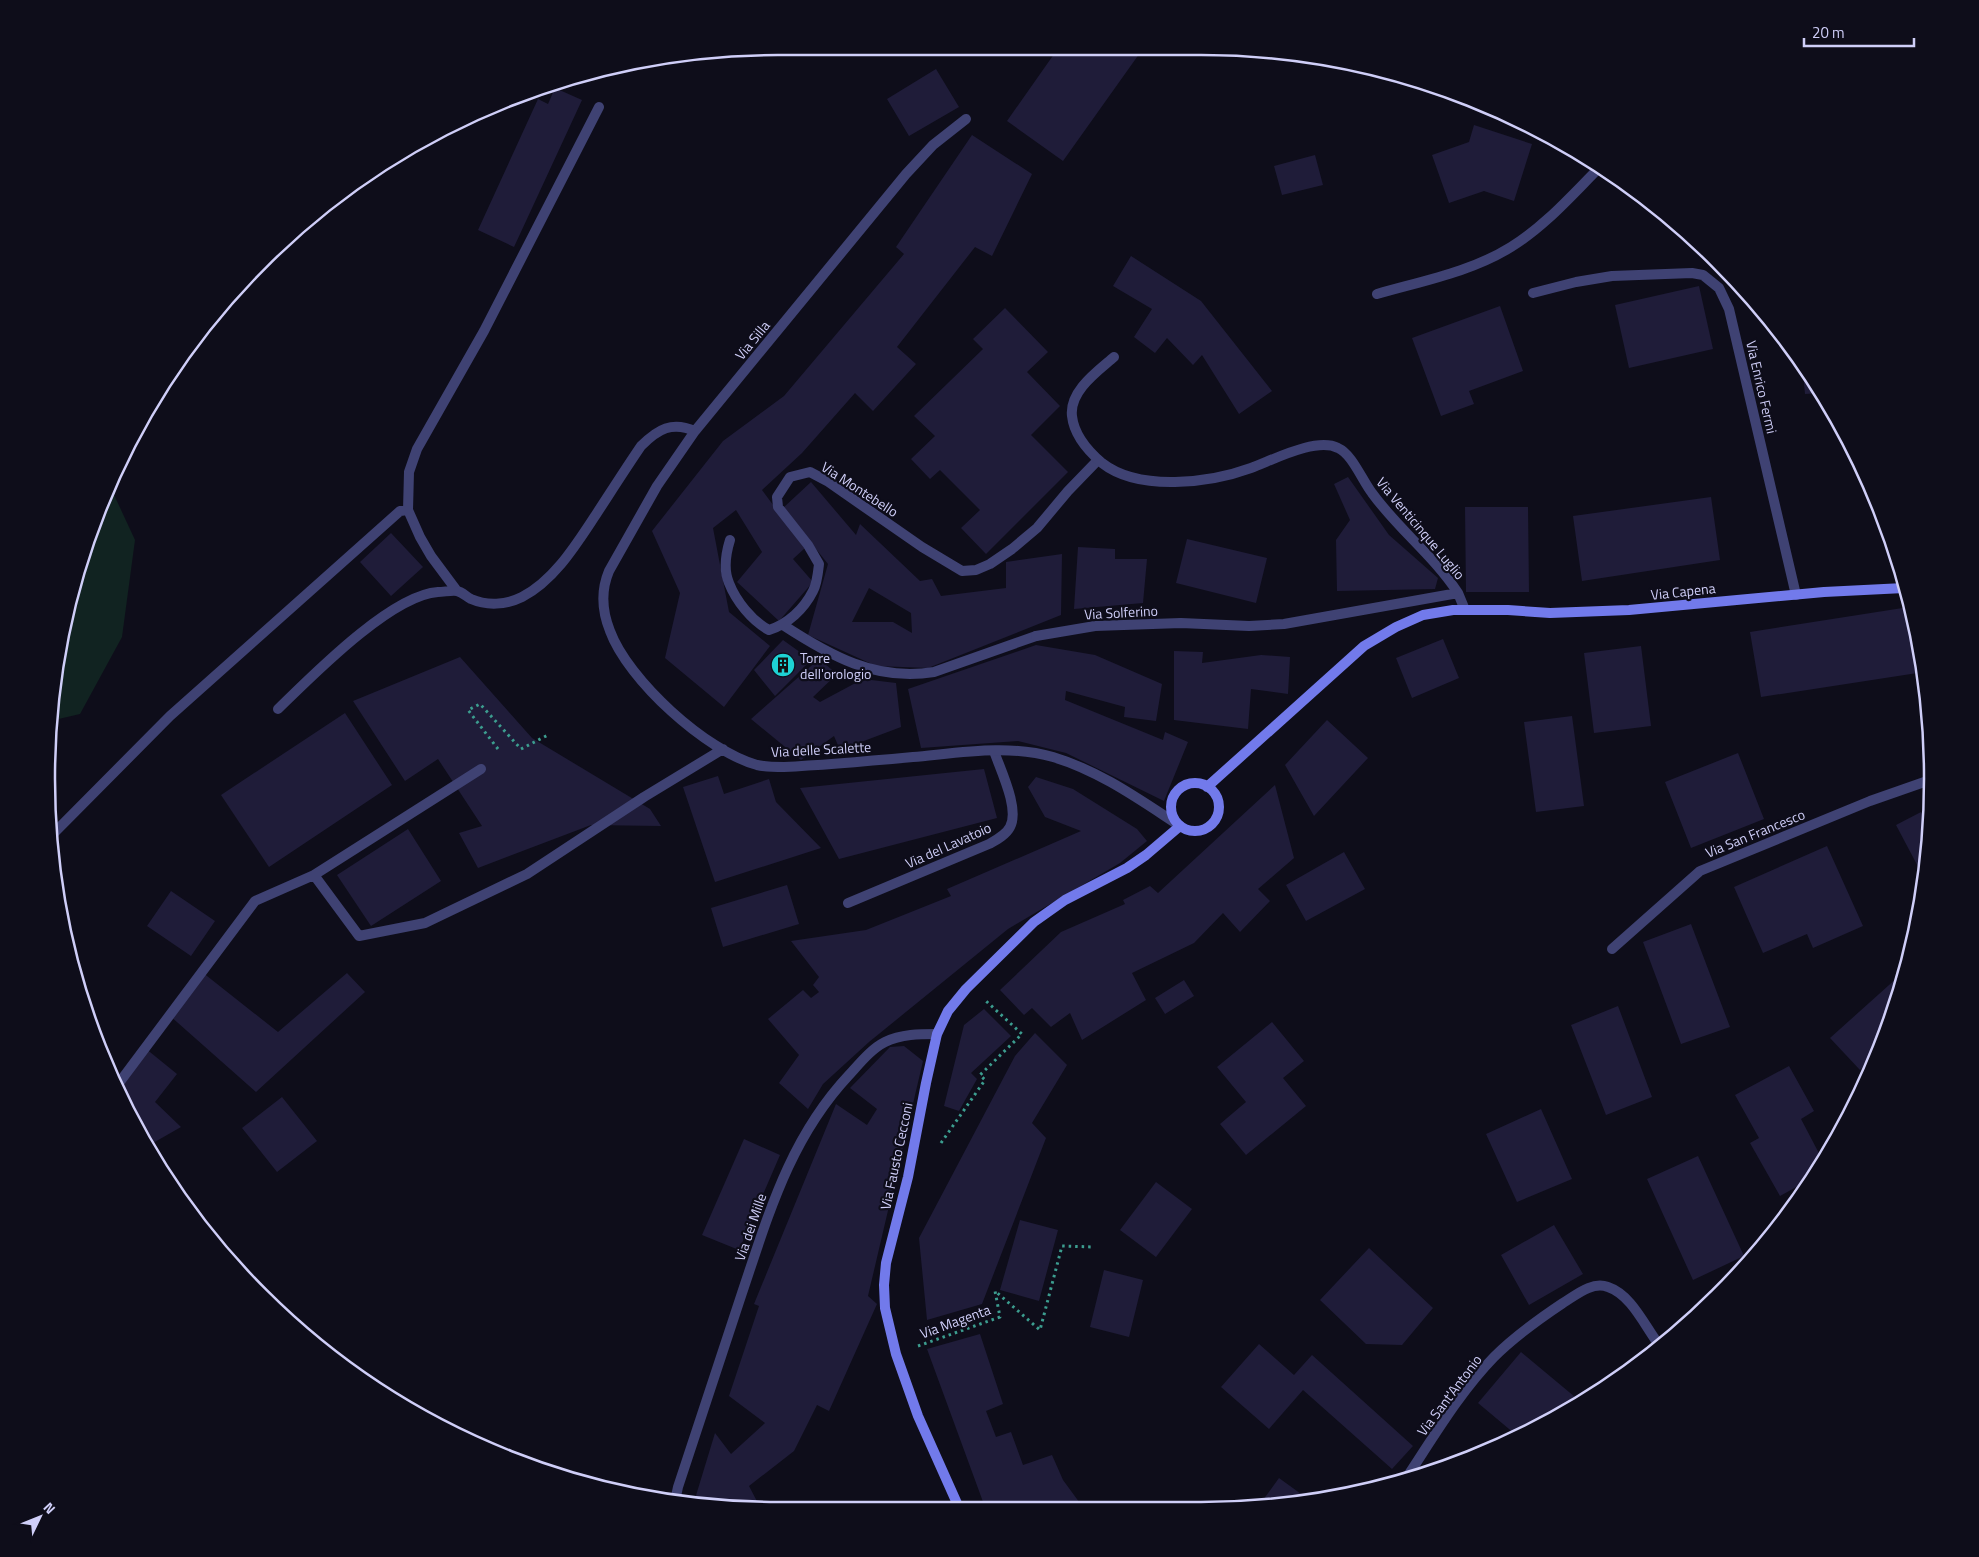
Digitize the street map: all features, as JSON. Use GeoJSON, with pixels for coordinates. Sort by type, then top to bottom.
{"type":"FeatureCollection","features":[{"type":"Feature","properties":{"kind":"main road","name":"Via Capena"},"geometry":{"type":"LineString","coordinates":[[1207,787],[1364,646],[1414,618],[1434,612],[1508,610],[1575,613],[1898,588]]}},
{"type":"Feature","properties":{"kind":"main road"},"geometry":{"type":"LineString","coordinates":[[1191,783],[1200,783],[1213,791],[1219,806],[1215,820],[1202,830],[1187,829],[1180,826],[1172,813],[1171,805],[1178,790],[1191,783]]}},
{"type":"Feature","properties":{"kind":"main road","name":"Via Fausto Cecconi"},"geometry":{"type":"LineString","coordinates":[[956,1502],[922,1424],[896,1354],[885,1308],[884,1285],[886,1263],[908,1177],[937,1034],[948,1011],[970,985],[1019,935],[1049,910],[1065,900],[1127,868],[1180,826]]}},
{"type":"Feature","properties":{"kind":"street"},"geometry":{"type":"LineString","coordinates":[[599,107],[484,331],[417,449],[409,472],[408,510],[431,556],[458,591],[473,600],[489,604],[506,603],[523,596],[568,558],[641,446],[650,436],[673,426],[684,426],[695,431]]}},
{"type":"Feature","properties":{"kind":"street","name":"Via Silla"},"geometry":{"type":"LineString","coordinates":[[604,608],[604,588],[610,571],[657,486],[695,431],[906,174],[933,145],[966,118]]}},
{"type":"Feature","properties":{"kind":"street"},"geometry":{"type":"LineString","coordinates":[[1377,294],[1465,268],[1510,248],[1551,216],[1595,172]]}},
{"type":"Feature","properties":{"kind":"street","name":"Via Enrico Fermi"},"geometry":{"type":"LineString","coordinates":[[1533,292],[1587,279],[1680,272],[1703,275],[1719,288],[1730,309],[1796,595]]}},
{"type":"Feature","properties":{"kind":"street","name":"Via Venticinque Luglio"},"geometry":{"type":"LineString","coordinates":[[1114,357],[1087,381],[1075,399],[1071,414],[1075,429],[1085,445],[1098,460],[1108,467],[1130,477],[1159,483],[1175,482],[1213,477],[1250,469],[1289,453],[1308,448],[1338,447],[1352,461],[1364,482],[1386,511],[1441,569],[1458,593]]}},
{"type":"Feature","properties":{"kind":"street","name":"Via Montebello"},"geometry":{"type":"LineString","coordinates":[[783,625],[802,607],[814,591],[819,564],[808,545],[778,507],[777,497],[790,477],[810,472],[827,481],[922,547],[962,571],[976,570],[1012,549],[1037,528],[1068,491],[1098,460]]}},
{"type":"Feature","properties":{"kind":"street"},"geometry":{"type":"LineString","coordinates":[[57,830],[170,716],[400,511],[408,510]]}},
{"type":"Feature","properties":{"kind":"street"},"geometry":{"type":"LineString","coordinates":[[730,540],[726,564],[728,582],[742,606],[760,625],[769,630],[783,625]]}},
{"type":"Feature","properties":{"kind":"street"},"geometry":{"type":"LineString","coordinates":[[278,709],[325,664],[393,611],[420,596],[436,592],[458,591]]}},
{"type":"Feature","properties":{"kind":"street"},"geometry":{"type":"LineString","coordinates":[[1458,593],[1464,610]]}},
{"type":"Feature","properties":{"kind":"street","name":"Via Solferino"},"geometry":{"type":"LineString","coordinates":[[783,625],[814,646],[848,662],[873,671],[916,675],[934,672],[1036,636],[1095,626],[1181,623],[1249,626],[1284,624],[1458,593]]}},
{"type":"Feature","properties":{"kind":"street","name":"Via delle Scalette"},"geometry":{"type":"LineString","coordinates":[[604,608],[615,643],[638,675],[668,708],[701,736],[723,749],[757,764],[784,767],[994,751],[1040,754],[1078,766],[1116,785],[1180,826]]}},
{"type":"Feature","properties":{"kind":"street"},"geometry":{"type":"LineString","coordinates":[[314,875],[359,936],[425,923],[526,874],[644,797],[723,749]]}},
{"type":"Feature","properties":{"kind":"street","name":"Via del Lavatoio"},"geometry":{"type":"LineString","coordinates":[[848,903],[989,844],[1006,833],[1012,820],[1012,805],[994,751]]}},
{"type":"Feature","properties":{"kind":"street"},"geometry":{"type":"LineString","coordinates":[[121,1080],[255,901],[314,875],[481,769]]}},
{"type":"Feature","properties":{"kind":"street","name":"Via San Francesco"},"geometry":{"type":"LineString","coordinates":[[1612,949],[1700,871],[1870,801],[1924,782]]}},
{"type":"Feature","properties":{"kind":"street","name":"Via dei Mille"},"geometry":{"type":"LineString","coordinates":[[677,1495],[729,1330],[779,1185],[804,1133],[836,1088],[877,1047],[896,1038],[917,1034],[937,1034]]}},
{"type":"Feature","properties":{"kind":"street","name":"Via Sant'Antonio"},"geometry":{"type":"LineString","coordinates":[[1412,1470],[1468,1388],[1494,1358],[1522,1331],[1580,1292],[1598,1286],[1614,1289],[1630,1303],[1656,1340]]}},
{"type":"Feature","properties":{"kind":"path"},"geometry":{"type":"LineString","coordinates":[[481,769],[502,754],[468,710],[480,704],[521,749],[548,735]]}},
{"type":"Feature","properties":{"kind":"path"},"geometry":{"type":"LineString","coordinates":[[936,1151],[985,1080],[980,1075],[1022,1034],[970,985]]}},
{"type":"Feature","properties":{"kind":"path","name":"Via Magenta"},"geometry":{"type":"LineString","coordinates":[[896,1354],[1000,1317],[995,1291],[1040,1330],[1062,1246],[1094,1247]]}},
{"type":"Feature","properties":{"kind":"green space"},"geometry":{"type":"Polygon","coordinates":[[[114,494],[135,540],[122,637],[80,714],[58,719],[61,684],[69,637],[80,591],[93,546],[114,494]]]}},
{"type":"Feature","properties":{"kind":"building"},"geometry":{"type":"Polygon","coordinates":[[[1053,55],[1138,55],[1063,161],[1007,121],[1053,55]]]}},
{"type":"Feature","properties":{"kind":"building"},"geometry":{"type":"Polygon","coordinates":[[[936,69],[959,107],[909,136],[887,99],[936,69]]]}},
{"type":"Feature","properties":{"kind":"building"},"geometry":{"type":"Polygon","coordinates":[[[558,89],[582,100],[514,247],[478,230],[538,99],[548,104],[554,91],[558,89]]]}},
{"type":"Feature","properties":{"kind":"building"},"geometry":{"type":"Polygon","coordinates":[[[1474,125],[1532,144],[1514,201],[1484,191],[1449,203],[1432,155],[1469,142],[1474,125]]]}},
{"type":"Feature","properties":{"kind":"building"},"geometry":{"type":"Polygon","coordinates":[[[972,135],[1032,174],[992,256],[975,247],[897,347],[916,364],[873,411],[855,393],[802,453],[762,490],[805,548],[793,559],[813,582],[779,621],[737,582],[762,552],[736,510],[713,528],[729,612],[770,646],[724,707],[665,658],[680,593],[652,531],[723,441],[784,396],[904,254],[896,247],[972,135]]]}},
{"type":"Feature","properties":{"kind":"building"},"geometry":{"type":"Polygon","coordinates":[[[1315,155],[1323,185],[1282,195],[1274,166],[1315,155]]]}},
{"type":"Feature","properties":{"kind":"building"},"geometry":{"type":"Polygon","coordinates":[[[1131,256],[1201,301],[1272,391],[1239,414],[1202,355],[1193,365],[1167,338],[1155,353],[1134,337],[1152,309],[1113,286],[1131,256]]]}},
{"type":"Feature","properties":{"kind":"building"},"geometry":{"type":"Polygon","coordinates":[[[1699,286],[1713,349],[1629,368],[1615,305],[1699,286]]]}},
{"type":"Feature","properties":{"kind":"building"},"geometry":{"type":"Polygon","coordinates":[[[1500,306],[1523,371],[1469,391],[1474,404],[1441,416],[1412,338],[1500,306]]]}},
{"type":"Feature","properties":{"kind":"building"},"geometry":{"type":"Polygon","coordinates":[[[1005,308],[1048,352],[1027,372],[1060,406],[1031,435],[1068,472],[986,554],[961,528],[980,510],[940,470],[930,479],[911,459],[935,436],[914,416],[983,349],[973,339],[1005,308]]]}},
{"type":"Feature","properties":{"kind":"building"},"geometry":{"type":"Polygon","coordinates":[[[1804,380],[1812,394],[1805,394],[1804,380]]]}},
{"type":"Feature","properties":{"kind":"building"},"geometry":{"type":"Polygon","coordinates":[[[1348,477],[1389,535],[1438,578],[1435,589],[1337,591],[1336,540],[1350,520],[1334,484],[1348,477]]]}},
{"type":"Feature","properties":{"kind":"building"},"geometry":{"type":"Polygon","coordinates":[[[811,482],[856,535],[860,524],[920,581],[932,579],[941,596],[1006,588],[1006,562],[1062,554],[1061,615],[928,668],[876,666],[808,635],[828,564],[783,508],[811,482]],[[869,588],[852,622],[893,622],[912,633],[911,613],[869,588]]]}},
{"type":"Feature","properties":{"kind":"building"},"geometry":{"type":"Polygon","coordinates":[[[1711,497],[1720,560],[1582,581],[1573,516],[1711,497]]]}},
{"type":"Feature","properties":{"kind":"building"},"geometry":{"type":"Polygon","coordinates":[[[1465,507],[1528,507],[1529,592],[1466,592],[1465,507]]]}},
{"type":"Feature","properties":{"kind":"building"},"geometry":{"type":"Polygon","coordinates":[[[391,533],[423,567],[391,596],[360,562],[391,533]]]}},
{"type":"Feature","properties":{"kind":"building"},"geometry":{"type":"Polygon","coordinates":[[[1187,539],[1267,558],[1256,603],[1176,583],[1187,539]]]}},
{"type":"Feature","properties":{"kind":"building"},"geometry":{"type":"Polygon","coordinates":[[[1078,547],[1115,549],[1115,559],[1147,559],[1143,603],[1074,609],[1078,547]]]}},
{"type":"Feature","properties":{"kind":"building"},"geometry":{"type":"Polygon","coordinates":[[[1903,608],[1916,673],[1761,697],[1750,632],[1903,608]]]}},
{"type":"Feature","properties":{"kind":"building"},"geometry":{"type":"Polygon","coordinates":[[[1443,639],[1459,678],[1412,698],[1396,658],[1443,639]]]}},
{"type":"Feature","properties":{"kind":"building","name":"Torre dell'orologio"},"geometry":{"type":"Polygon","coordinates":[[[783,640],[811,660],[775,696],[754,670],[783,640]]]}},
{"type":"Feature","properties":{"kind":"building"},"geometry":{"type":"Polygon","coordinates":[[[1036,645],[1095,655],[1162,684],[1156,721],[1124,717],[1125,707],[1066,691],[1065,700],[1163,740],[1165,732],[1188,742],[1164,801],[1066,753],[1018,741],[921,748],[908,689],[1036,645]]]}},
{"type":"Feature","properties":{"kind":"building"},"geometry":{"type":"Polygon","coordinates":[[[1641,646],[1651,726],[1594,733],[1584,653],[1641,646]]]}},
{"type":"Feature","properties":{"kind":"building"},"geometry":{"type":"Polygon","coordinates":[[[1174,651],[1203,652],[1202,663],[1261,655],[1290,657],[1288,694],[1251,689],[1248,729],[1174,720],[1174,651]]]}},
{"type":"Feature","properties":{"kind":"building"},"geometry":{"type":"Polygon","coordinates":[[[460,657],[532,738],[650,809],[661,826],[591,825],[478,868],[459,833],[482,826],[438,759],[405,781],[353,701],[460,657]]]}},
{"type":"Feature","properties":{"kind":"building"},"geometry":{"type":"Polygon","coordinates":[[[819,659],[837,674],[813,697],[820,702],[863,679],[896,683],[901,727],[840,750],[834,736],[801,760],[751,719],[819,659]]]}},
{"type":"Feature","properties":{"kind":"building"},"geometry":{"type":"Polygon","coordinates":[[[345,713],[392,785],[269,867],[221,795],[345,713]]]}},
{"type":"Feature","properties":{"kind":"building"},"geometry":{"type":"Polygon","coordinates":[[[1572,716],[1584,806],[1536,812],[1524,722],[1572,716]]]}},
{"type":"Feature","properties":{"kind":"building"},"geometry":{"type":"Polygon","coordinates":[[[1327,720],[1368,758],[1314,816],[1285,765],[1327,720]]]}},
{"type":"Feature","properties":{"kind":"building"},"geometry":{"type":"Polygon","coordinates":[[[1738,753],[1764,819],[1691,848],[1665,782],[1738,753]]]}},
{"type":"Feature","properties":{"kind":"building"},"geometry":{"type":"Polygon","coordinates":[[[984,769],[997,818],[839,859],[800,788],[984,769]]]}},
{"type":"Feature","properties":{"kind":"building"},"geometry":{"type":"Polygon","coordinates":[[[718,776],[724,794],[769,779],[776,802],[821,848],[715,882],[683,787],[718,776]]]}},
{"type":"Feature","properties":{"kind":"building"},"geometry":{"type":"Polygon","coordinates":[[[1036,777],[1073,789],[1137,829],[1147,841],[1120,863],[1008,929],[869,1042],[823,1084],[808,1109],[779,1083],[799,1055],[768,1019],[803,990],[811,998],[819,992],[813,985],[819,977],[791,941],[866,930],[951,896],[947,889],[1081,831],[1045,817],[1028,787],[1036,777]]]}},
{"type":"Feature","properties":{"kind":"building"},"geometry":{"type":"Polygon","coordinates":[[[1275,785],[1294,858],[1258,889],[1270,901],[1240,932],[1223,913],[1194,943],[1132,973],[1146,1000],[1082,1040],[1070,1013],[1051,1027],[1032,1008],[1024,1015],[1000,990],[1061,932],[1125,904],[1123,900],[1150,886],[1158,893],[1275,785]]]}},
{"type":"Feature","properties":{"kind":"building"},"geometry":{"type":"Polygon","coordinates":[[[1921,812],[1922,815],[1918,867],[1896,825],[1921,812]]]}},
{"type":"Feature","properties":{"kind":"building"},"geometry":{"type":"Polygon","coordinates":[[[408,829],[441,881],[371,926],[337,875],[408,829]]]}},
{"type":"Feature","properties":{"kind":"building"},"geometry":{"type":"Polygon","coordinates":[[[1827,846],[1863,926],[1813,948],[1807,934],[1763,953],[1734,887],[1827,846]]]}},
{"type":"Feature","properties":{"kind":"building"},"geometry":{"type":"Polygon","coordinates":[[[1344,852],[1365,889],[1306,921],[1286,885],[1344,852]]]}},
{"type":"Feature","properties":{"kind":"building"},"geometry":{"type":"Polygon","coordinates":[[[787,885],[799,924],[723,947],[711,908],[787,885]]]}},
{"type":"Feature","properties":{"kind":"building"},"geometry":{"type":"Polygon","coordinates":[[[171,891],[215,921],[191,956],[147,926],[171,891]]]}},
{"type":"Feature","properties":{"kind":"building"},"geometry":{"type":"Polygon","coordinates":[[[1691,924],[1730,1027],[1681,1044],[1643,942],[1691,924]]]}},
{"type":"Feature","properties":{"kind":"building"},"geometry":{"type":"Polygon","coordinates":[[[202,972],[278,1032],[347,973],[365,992],[256,1092],[169,1015],[202,972]]]}},
{"type":"Feature","properties":{"kind":"building"},"geometry":{"type":"Polygon","coordinates":[[[1184,980],[1194,996],[1165,1014],[1155,998],[1184,980]]]}},
{"type":"Feature","properties":{"kind":"building"},"geometry":{"type":"Polygon","coordinates":[[[1895,980],[1886,1011],[1863,1067],[1860,1070],[1830,1038],[1895,980]]]}},
{"type":"Feature","properties":{"kind":"building"},"geometry":{"type":"Polygon","coordinates":[[[1618,1006],[1652,1097],[1606,1115],[1571,1025],[1618,1006]]]}},
{"type":"Feature","properties":{"kind":"building"},"geometry":{"type":"Polygon","coordinates":[[[984,1009],[1011,1036],[971,1073],[977,1079],[959,1111],[944,1106],[964,1025],[984,1009]]]}},
{"type":"Feature","properties":{"kind":"building"},"geometry":{"type":"Polygon","coordinates":[[[1272,1022],[1304,1061],[1283,1078],[1306,1106],[1246,1155],[1220,1124],[1246,1102],[1217,1067],[1272,1022]]]}},
{"type":"Feature","properties":{"kind":"building"},"geometry":{"type":"Polygon","coordinates":[[[1035,1033],[1067,1065],[1032,1123],[1046,1138],[982,1304],[927,1320],[919,1238],[1015,1056],[1035,1033]]]}},
{"type":"Feature","properties":{"kind":"building"},"geometry":{"type":"Polygon","coordinates":[[[904,1046],[923,1061],[868,1296],[877,1304],[829,1411],[817,1405],[794,1451],[749,1486],[757,1501],[696,1497],[715,1433],[731,1454],[765,1423],[729,1396],[759,1306],[754,1304],[836,1104],[867,1125],[877,1109],[850,1088],[890,1047],[904,1046]]]}},
{"type":"Feature","properties":{"kind":"building"},"geometry":{"type":"Polygon","coordinates":[[[145,1048],[177,1074],[155,1102],[181,1127],[154,1143],[121,1080],[145,1048]]]}},
{"type":"Feature","properties":{"kind":"building"},"geometry":{"type":"Polygon","coordinates":[[[1789,1066],[1814,1111],[1801,1119],[1819,1153],[1797,1186],[1780,1196],[1750,1143],[1759,1138],[1735,1095],[1789,1066]]]}},
{"type":"Feature","properties":{"kind":"building"},"geometry":{"type":"Polygon","coordinates":[[[282,1097],[317,1141],[277,1172],[242,1128],[282,1097]]]}},
{"type":"Feature","properties":{"kind":"building"},"geometry":{"type":"Polygon","coordinates":[[[1541,1109],[1572,1179],[1517,1202],[1486,1134],[1541,1109]]]}},
{"type":"Feature","properties":{"kind":"building"},"geometry":{"type":"Polygon","coordinates":[[[744,1139],[780,1155],[739,1250],[702,1235],[744,1139]]]}},
{"type":"Feature","properties":{"kind":"building"},"geometry":{"type":"Polygon","coordinates":[[[1698,1156],[1744,1256],[1693,1280],[1647,1179],[1698,1156]]]}},
{"type":"Feature","properties":{"kind":"building"},"geometry":{"type":"Polygon","coordinates":[[[1156,1182],[1192,1209],[1156,1257],[1120,1230],[1156,1182]]]}},
{"type":"Feature","properties":{"kind":"building"},"geometry":{"type":"Polygon","coordinates":[[[1020,1220],[1058,1230],[1039,1301],[1000,1290],[1020,1220]]]}},
{"type":"Feature","properties":{"kind":"building"},"geometry":{"type":"Polygon","coordinates":[[[1554,1225],[1583,1274],[1529,1305],[1501,1255],[1554,1225]]]}},
{"type":"Feature","properties":{"kind":"building"},"geometry":{"type":"Polygon","coordinates":[[[1369,1248],[1433,1308],[1402,1345],[1366,1344],[1320,1300],[1369,1248]]]}},
{"type":"Feature","properties":{"kind":"building"},"geometry":{"type":"Polygon","coordinates":[[[1104,1270],[1143,1280],[1129,1337],[1090,1327],[1104,1270]]]}},
{"type":"Feature","properties":{"kind":"building"},"geometry":{"type":"Polygon","coordinates":[[[980,1334],[1003,1404],[986,1411],[996,1437],[1011,1432],[1023,1465],[1052,1455],[1063,1480],[1079,1502],[983,1502],[927,1349],[980,1334]]]}},
{"type":"Feature","properties":{"kind":"building"},"geometry":{"type":"Polygon","coordinates":[[[1259,1344],[1294,1375],[1312,1355],[1413,1446],[1392,1469],[1303,1390],[1269,1429],[1221,1387],[1259,1344]]]}},
{"type":"Feature","properties":{"kind":"building"},"geometry":{"type":"Polygon","coordinates":[[[1521,1352],[1575,1397],[1511,1431],[1478,1403],[1521,1352]]]}},
{"type":"Feature","properties":{"kind":"building"},"geometry":{"type":"Polygon","coordinates":[[[1279,1478],[1302,1495],[1295,1496],[1264,1499],[1279,1478]]]}},
{"type":"Feature","properties":{"kind":"place","name":"Torre dell'orologio"},"geometry":{"type":"Point","coordinates":[783,665]}}]}
